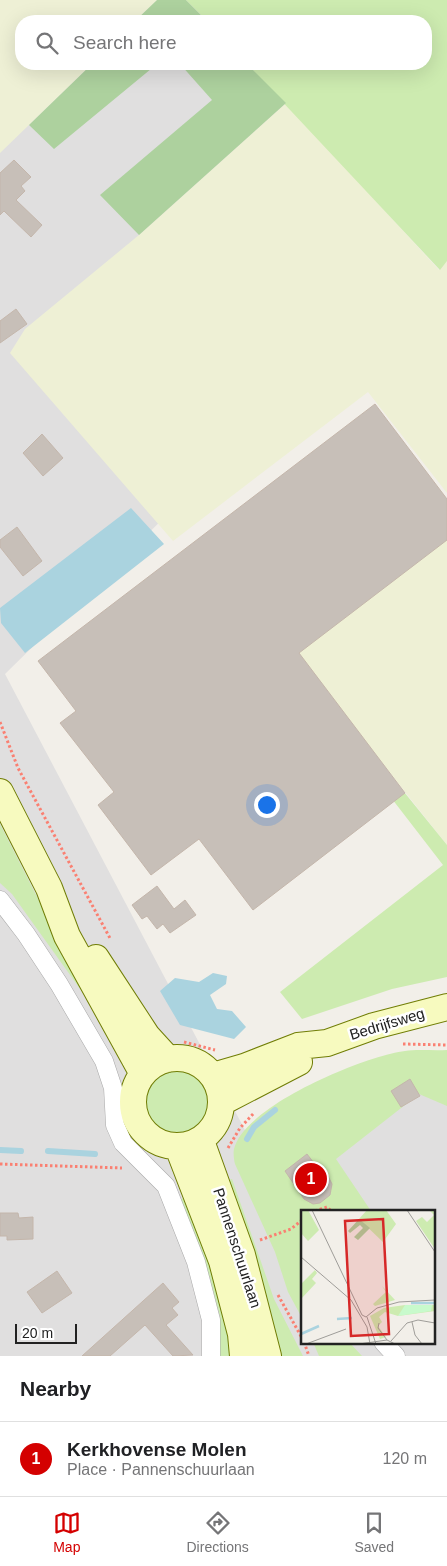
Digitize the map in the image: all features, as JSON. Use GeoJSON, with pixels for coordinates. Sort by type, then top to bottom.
{"type":"FeatureCollection","features":[{"type":"Feature","properties":{"kind":"main road"},"geometry":{"type":"LineString","coordinates":[[0,792],[49,888],[147,1036],[175,1050],[181,1058],[193,1061],[213,1076],[218,1083],[222,1102],[217,1124],[189,1144],[158,1143],[142,1130],[137,1122],[133,1102],[134,1092],[143,1074],[175,1050]]}},
{"type":"Feature","properties":{"kind":"main road"},"geometry":{"type":"LineString","coordinates":[[49,888],[67,936],[143,1074]]}},
{"type":"Feature","properties":{"kind":"main road","name":"Bedrijfsweg"},"geometry":{"type":"LineString","coordinates":[[213,1076],[244,1067],[298,1046],[327,1042],[374,1026],[447,1007]]}},
{"type":"Feature","properties":{"kind":"main road","name":"Bedrijfsweg"},"geometry":{"type":"LineString","coordinates":[[222,1102],[304,1059],[327,1042]]}},
{"type":"Feature","properties":{"kind":"main road","name":"Pannenschuurlaan"},"geometry":{"type":"LineString","coordinates":[[189,1144],[241,1334],[243,1356]]}},
{"type":"Feature","properties":{"kind":"main road","name":"Pannenschuurlaan"},"geometry":{"type":"LineString","coordinates":[[189,1144],[242,1255],[268,1356]]}},
{"type":"Feature","properties":{"kind":"street"},"geometry":{"type":"LineString","coordinates":[[0,900],[26,934],[59,984],[104,1061],[113,1088],[115,1125],[123,1142],[166,1186],[196,1262],[211,1320],[211,1356]]}},
{"type":"Feature","properties":{"kind":"street"},"geometry":{"type":"LineString","coordinates":[[385,1344],[396,1356]]}},
{"type":"Feature","properties":{"kind":"path"},"geometry":{"type":"LineString","coordinates":[[0,722],[18,768],[116,947]]}},
{"type":"Feature","properties":{"kind":"path","name":"Bedrijfsweg"},"geometry":{"type":"LineString","coordinates":[[398,1044],[447,1045]]}},
{"type":"Feature","properties":{"kind":"path"},"geometry":{"type":"LineString","coordinates":[[175,1050],[224,1051]]}},
{"type":"Feature","properties":{"kind":"path"},"geometry":{"type":"LineString","coordinates":[[229,1156],[228,1147],[240,1128],[260,1106]]}},
{"type":"Feature","properties":{"kind":"path"},"geometry":{"type":"LineString","coordinates":[[0,1164],[148,1169]]}},
{"type":"Feature","properties":{"kind":"path"},"geometry":{"type":"LineString","coordinates":[[318,1210],[327,1207],[330,1210]]}},
{"type":"Feature","properties":{"kind":"path"},"geometry":{"type":"LineString","coordinates":[[257,1240],[284,1232],[301,1221]]}},
{"type":"Feature","properties":{"kind":"path"},"geometry":{"type":"LineString","coordinates":[[305,1344],[309,1356]]}},
{"type":"Feature","properties":{"kind":"shaded area"},"geometry":{"type":"Polygon","coordinates":[[[64,70],[271,70],[302,104],[174,508],[5,674],[246,1132],[447,1055],[447,1356],[0,1356],[0,123],[64,70]]]}},
{"type":"Feature","properties":{"kind":"green space"},"geometry":{"type":"Polygon","coordinates":[[[0,0],[157,0],[141,15],[15,15],[15,70],[86,70],[0,153],[0,0]]]}},
{"type":"Feature","properties":{"kind":"green space"},"geometry":{"type":"Polygon","coordinates":[[[157,0],[186,0],[201,15],[141,15],[157,0]]]}},
{"type":"Feature","properties":{"kind":"green space"},"geometry":{"type":"Polygon","coordinates":[[[186,0],[447,0],[447,261],[440,270],[253,70],[432,70],[432,15],[201,15],[186,0]]]}},
{"type":"Feature","properties":{"kind":"green space"},"geometry":{"type":"Polygon","coordinates":[[[86,70],[150,70],[54,149],[29,125],[86,70]]]}},
{"type":"Feature","properties":{"kind":"green space"},"geometry":{"type":"Polygon","coordinates":[[[185,70],[253,70],[286,103],[139,235],[100,195],[212,100],[185,70]]]}},
{"type":"Feature","properties":{"kind":"green space"},"geometry":{"type":"Polygon","coordinates":[[[286,103],[439,270],[447,261],[447,493],[368,392],[173,541],[10,353],[25,329],[139,235],[286,103]]]}},
{"type":"Feature","properties":{"kind":"green space"},"geometry":{"type":"Polygon","coordinates":[[[447,520],[447,845],[288,644],[447,520]]]}},
{"type":"Feature","properties":{"kind":"green space"},"geometry":{"type":"Polygon","coordinates":[[[400,787],[447,845],[447,977],[392,989],[302,1019],[280,992],[443,865],[389,795],[400,787]]]}},
{"type":"Feature","properties":{"kind":"green space"},"geometry":{"type":"Polygon","coordinates":[[[0,824],[93,1007],[12,894],[0,883],[0,824]]]}},
{"type":"Feature","properties":{"kind":"green space"},"geometry":{"type":"Polygon","coordinates":[[[415,1050],[447,1050],[447,1106],[419,1094],[336,1159],[370,1210],[301,1210],[301,1316],[288,1292],[275,1252],[235,1164],[234,1149],[243,1133],[259,1116],[282,1100],[362,1062],[386,1055],[415,1050]]]}},
{"type":"Feature","properties":{"kind":"green space"},"geometry":{"type":"Polygon","coordinates":[[[172,1071],[184,1071],[201,1080],[208,1091],[210,1103],[208,1115],[201,1126],[184,1135],[172,1135],[160,1130],[151,1121],[146,1109],[146,1097],[151,1085],[160,1076],[172,1071]]]}},
{"type":"Feature","properties":{"kind":"green space"},"geometry":{"type":"Polygon","coordinates":[[[232,1179],[274,1299],[303,1356],[274,1356],[222,1182],[232,1179]]]}},
{"type":"Feature","properties":{"kind":"green space"},"geometry":{"type":"Polygon","coordinates":[[[191,1194],[236,1356],[220,1356],[220,1317],[210,1279],[181,1199],[191,1194]]]}},
{"type":"Feature","properties":{"kind":"green space"},"geometry":{"type":"Polygon","coordinates":[[[314,1344],[351,1344],[362,1356],[319,1356],[314,1344]]]}},
{"type":"Feature","properties":{"kind":"water"},"geometry":{"type":"Polygon","coordinates":[[[131,508],[164,544],[25,653],[1,623],[0,608],[131,508]]]}},
{"type":"Feature","properties":{"kind":"water"},"geometry":{"type":"Polygon","coordinates":[[[213,973],[227,976],[226,984],[210,995],[217,1009],[232,1011],[246,1027],[234,1039],[180,1025],[160,991],[175,978],[199,982],[213,973]]]}},
{"type":"Feature","properties":{"kind":"building"},"geometry":{"type":"Polygon","coordinates":[[[14,160],[31,177],[21,186],[25,191],[16,200],[42,225],[31,237],[4,211],[0,215],[0,173],[14,160]]]}},
{"type":"Feature","properties":{"kind":"building"},"geometry":{"type":"Polygon","coordinates":[[[16,309],[27,324],[0,343],[0,321],[16,309]]]}},
{"type":"Feature","properties":{"kind":"building"},"geometry":{"type":"Polygon","coordinates":[[[375,404],[447,499],[447,540],[299,653],[405,793],[253,910],[199,839],[151,875],[98,805],[114,792],[60,723],[76,711],[38,661],[375,404]]]}},
{"type":"Feature","properties":{"kind":"building"},"geometry":{"type":"Polygon","coordinates":[[[42,434],[63,458],[43,476],[23,453],[42,434]]]}},
{"type":"Feature","properties":{"kind":"building"},"geometry":{"type":"Polygon","coordinates":[[[17,527],[42,561],[23,576],[0,547],[0,540],[17,527]]]}},
{"type":"Feature","properties":{"kind":"building"},"geometry":{"type":"Polygon","coordinates":[[[157,886],[174,909],[185,900],[196,915],[170,933],[163,924],[157,929],[147,916],[142,919],[132,905],[157,886]]]}},
{"type":"Feature","properties":{"kind":"building"},"geometry":{"type":"Polygon","coordinates":[[[410,1079],[420,1096],[401,1107],[391,1091],[410,1079]]]}},
{"type":"Feature","properties":{"kind":"building"},"geometry":{"type":"Polygon","coordinates":[[[307,1154],[320,1171],[327,1174],[332,1184],[330,1195],[320,1203],[313,1204],[304,1199],[285,1171],[307,1154]]]}},
{"type":"Feature","properties":{"kind":"building"},"geometry":{"type":"Polygon","coordinates":[[[0,1213],[18,1213],[19,1218],[33,1217],[33,1239],[7,1240],[7,1236],[0,1236],[0,1213]]]}},
{"type":"Feature","properties":{"kind":"building"},"geometry":{"type":"Polygon","coordinates":[[[57,1271],[72,1293],[42,1313],[27,1292],[57,1271]]]}},
{"type":"Feature","properties":{"kind":"building"},"geometry":{"type":"Polygon","coordinates":[[[163,1283],[179,1302],[172,1308],[178,1315],[166,1325],[193,1355],[173,1356],[145,1325],[110,1356],[82,1356],[163,1283]]]}},
{"type":"Feature","properties":{"kind":"waterway"},"geometry":{"type":"LineString","coordinates":[[247,1139],[254,1127],[275,1110]]}},
{"type":"Feature","properties":{"kind":"waterway"},"geometry":{"type":"LineString","coordinates":[[0,1150],[21,1151]]}},
{"type":"Feature","properties":{"kind":"waterway"},"geometry":{"type":"LineString","coordinates":[[48,1151],[95,1154]]}},
{"type":"Feature","properties":{"kind":"place","name":"Kerkhovense Molen"},"geometry":{"type":"Point","coordinates":[311,1179]}}]}
